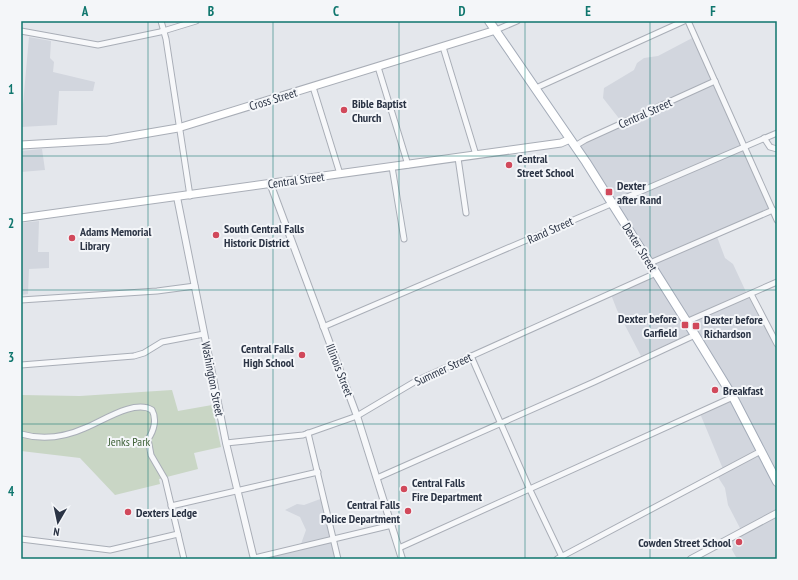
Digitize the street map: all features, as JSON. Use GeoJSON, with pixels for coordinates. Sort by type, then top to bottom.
{"type":"FeatureCollection","features":[{"type":"Feature","properties":{"kind":"main road","name":"Dexter Street"},"geometry":{"type":"LineString","coordinates":[[489,21],[536,88],[612,202],[732,397],[777,482]]}},
{"type":"Feature","properties":{"kind":"main road","name":"Cross Street"},"geometry":{"type":"LineString","coordinates":[[21,145],[108,140],[178,128],[496,30]]}},
{"type":"Feature","properties":{"kind":"main road","name":"Central Street"},"geometry":{"type":"LineString","coordinates":[[21,218],[458,158],[561,143],[570,139]]}},
{"type":"Feature","properties":{"kind":"street"},"geometry":{"type":"LineString","coordinates":[[161,21],[165,31],[178,128],[190,196]]}},
{"type":"Feature","properties":{"kind":"street"},"geometry":{"type":"LineString","coordinates":[[21,31],[98,45],[165,31],[196,21]]}},
{"type":"Feature","properties":{"kind":"street","name":"Cross Street"},"geometry":{"type":"LineString","coordinates":[[496,30],[517,21]]}},
{"type":"Feature","properties":{"kind":"street"},"geometry":{"type":"LineString","coordinates":[[536,88],[684,21]]}},
{"type":"Feature","properties":{"kind":"street"},"geometry":{"type":"LineString","coordinates":[[688,21],[777,220]]}},
{"type":"Feature","properties":{"kind":"street"},"geometry":{"type":"LineString","coordinates":[[443,46],[476,155]]}},
{"type":"Feature","properties":{"kind":"street"},"geometry":{"type":"LineString","coordinates":[[378,67],[408,165]]}},
{"type":"Feature","properties":{"kind":"street","name":"Central Street"},"geometry":{"type":"LineString","coordinates":[[575,146],[585,140],[715,81]]}},
{"type":"Feature","properties":{"kind":"street"},"geometry":{"type":"LineString","coordinates":[[313,87],[340,174]]}},
{"type":"Feature","properties":{"kind":"street","name":"Rand Street"},"geometry":{"type":"LineString","coordinates":[[323,327],[441,278],[612,202],[777,133]]}},
{"type":"Feature","properties":{"kind":"street"},"geometry":{"type":"LineString","coordinates":[[764,138],[770,147],[777,149]]}},
{"type":"Feature","properties":{"kind":"street"},"geometry":{"type":"LineString","coordinates":[[458,158],[466,213]]}},
{"type":"Feature","properties":{"kind":"street"},"geometry":{"type":"LineString","coordinates":[[392,167],[404,239]]}},
{"type":"Feature","properties":{"kind":"street","name":"Illinois Street"},"geometry":{"type":"LineString","coordinates":[[270,183],[323,327],[358,416],[402,559]]}},
{"type":"Feature","properties":{"kind":"street","name":"Washington Street"},"geometry":{"type":"LineString","coordinates":[[177,197],[226,442],[254,558]]}},
{"type":"Feature","properties":{"kind":"street"},"geometry":{"type":"LineString","coordinates":[[650,263],[773,210]]}},
{"type":"Feature","properties":{"kind":"street","name":"Summer Street"},"geometry":{"type":"LineString","coordinates":[[226,442],[308,433],[358,416],[416,381],[656,273]]}},
{"type":"Feature","properties":{"kind":"street"},"geometry":{"type":"LineString","coordinates":[[686,322],[777,282]]}},
{"type":"Feature","properties":{"kind":"street"},"geometry":{"type":"LineString","coordinates":[[21,300],[150,291],[195,286]]}},
{"type":"Feature","properties":{"kind":"street"},"geometry":{"type":"LineString","coordinates":[[751,294],[777,344]]}},
{"type":"Feature","properties":{"kind":"street"},"geometry":{"type":"LineString","coordinates":[[21,365],[134,356],[144,353],[165,341],[204,334]]}},
{"type":"Feature","properties":{"kind":"street"},"geometry":{"type":"LineString","coordinates":[[377,478],[594,382],[695,335]]}},
{"type":"Feature","properties":{"kind":"street"},"geometry":{"type":"LineString","coordinates":[[471,356],[561,558],[761,451]]}},
{"type":"Feature","properties":{"kind":"street"},"geometry":{"type":"LineString","coordinates":[[399,548],[530,490],[732,397]]}},
{"type":"Feature","properties":{"kind":"street"},"geometry":{"type":"LineString","coordinates":[[21,434],[33,437],[55,436],[85,428],[119,412],[149,408],[152,410],[155,418],[153,431],[148,439],[149,449],[165,480],[184,559]]}},
{"type":"Feature","properties":{"kind":"street"},"geometry":{"type":"LineString","coordinates":[[308,433],[338,559]]}},
{"type":"Feature","properties":{"kind":"street"},"geometry":{"type":"LineString","coordinates":[[171,506],[238,492],[318,472]]}},
{"type":"Feature","properties":{"kind":"street"},"geometry":{"type":"LineString","coordinates":[[692,559],[777,513]]}},
{"type":"Feature","properties":{"kind":"street"},"geometry":{"type":"LineString","coordinates":[[254,558],[392,525]]}},
{"type":"Feature","properties":{"kind":"street"},"geometry":{"type":"LineString","coordinates":[[21,539],[110,550],[178,534]]}},
{"type":"Feature","properties":{"kind":"shaded area"},"geometry":{"type":"Polygon","coordinates":[[[696,36],[773,206],[716,234],[725,258],[733,264],[747,294],[751,294],[777,343],[777,559],[739,559],[736,557],[726,539],[741,530],[728,505],[725,488],[716,474],[723,469],[699,411],[730,396],[693,333],[641,356],[617,310],[610,292],[655,271],[576,143],[621,121],[603,98],[604,88],[634,70],[637,63],[644,58],[658,56],[696,36]]]}},
{"type":"Feature","properties":{"kind":"shaded area"},"geometry":{"type":"Polygon","coordinates":[[[29,37],[51,41],[50,58],[54,62],[53,72],[95,82],[93,91],[59,91],[57,125],[21,127],[29,37]]]}},
{"type":"Feature","properties":{"kind":"shaded area"},"geometry":{"type":"Polygon","coordinates":[[[42,149],[45,170],[21,172],[21,151],[42,149]]]}},
{"type":"Feature","properties":{"kind":"shaded area"},"geometry":{"type":"Polygon","coordinates":[[[39,221],[38,252],[49,252],[49,268],[29,269],[28,294],[21,295],[21,223],[39,221]]]}},
{"type":"Feature","properties":{"kind":"shaded area"},"geometry":{"type":"Polygon","coordinates":[[[323,498],[339,559],[254,559],[253,556],[256,555],[301,544],[306,530],[300,517],[285,510],[297,504],[304,505],[323,498]]]}},
{"type":"Feature","properties":{"kind":"green space","name":"Jenks Park"},"geometry":{"type":"Polygon","coordinates":[[[172,390],[178,411],[212,405],[221,447],[194,453],[198,469],[159,479],[160,484],[115,495],[80,458],[21,451],[21,395],[80,396],[172,390]]]}},
{"type":"Feature","properties":{"kind":"place","name":"Bible Baptist Church"},"geometry":{"type":"Point","coordinates":[344,110]}},
{"type":"Feature","properties":{"kind":"place","name":"Central Street School"},"geometry":{"type":"Point","coordinates":[509,165]}},
{"type":"Feature","properties":{"kind":"place","name":"Dexter after Rand"},"geometry":{"type":"Point","coordinates":[609,192]}},
{"type":"Feature","properties":{"kind":"place","name":"South Central Falls Historic District"},"geometry":{"type":"Point","coordinates":[216,235]}},
{"type":"Feature","properties":{"kind":"place","name":"Adams Memorial Library"},"geometry":{"type":"Point","coordinates":[72,238]}},
{"type":"Feature","properties":{"kind":"place","name":"Dexter before Garfield"},"geometry":{"type":"Point","coordinates":[685,325]}},
{"type":"Feature","properties":{"kind":"place","name":"Dexter before Richardson"},"geometry":{"type":"Point","coordinates":[696,326]}},
{"type":"Feature","properties":{"kind":"place","name":"Central Falls High School"},"geometry":{"type":"Point","coordinates":[302,355]}},
{"type":"Feature","properties":{"kind":"place","name":"Breakfast"},"geometry":{"type":"Point","coordinates":[715,390]}},
{"type":"Feature","properties":{"kind":"place","name":"Central Falls Fire Department"},"geometry":{"type":"Point","coordinates":[404,489]}},
{"type":"Feature","properties":{"kind":"place","name":"Central Falls Police Department"},"geometry":{"type":"Point","coordinates":[408,511]}},
{"type":"Feature","properties":{"kind":"place","name":"Dexters Ledge"},"geometry":{"type":"Point","coordinates":[128,512]}},
{"type":"Feature","properties":{"kind":"place","name":"Cowden Street School"},"geometry":{"type":"Point","coordinates":[739,542]}}]}
